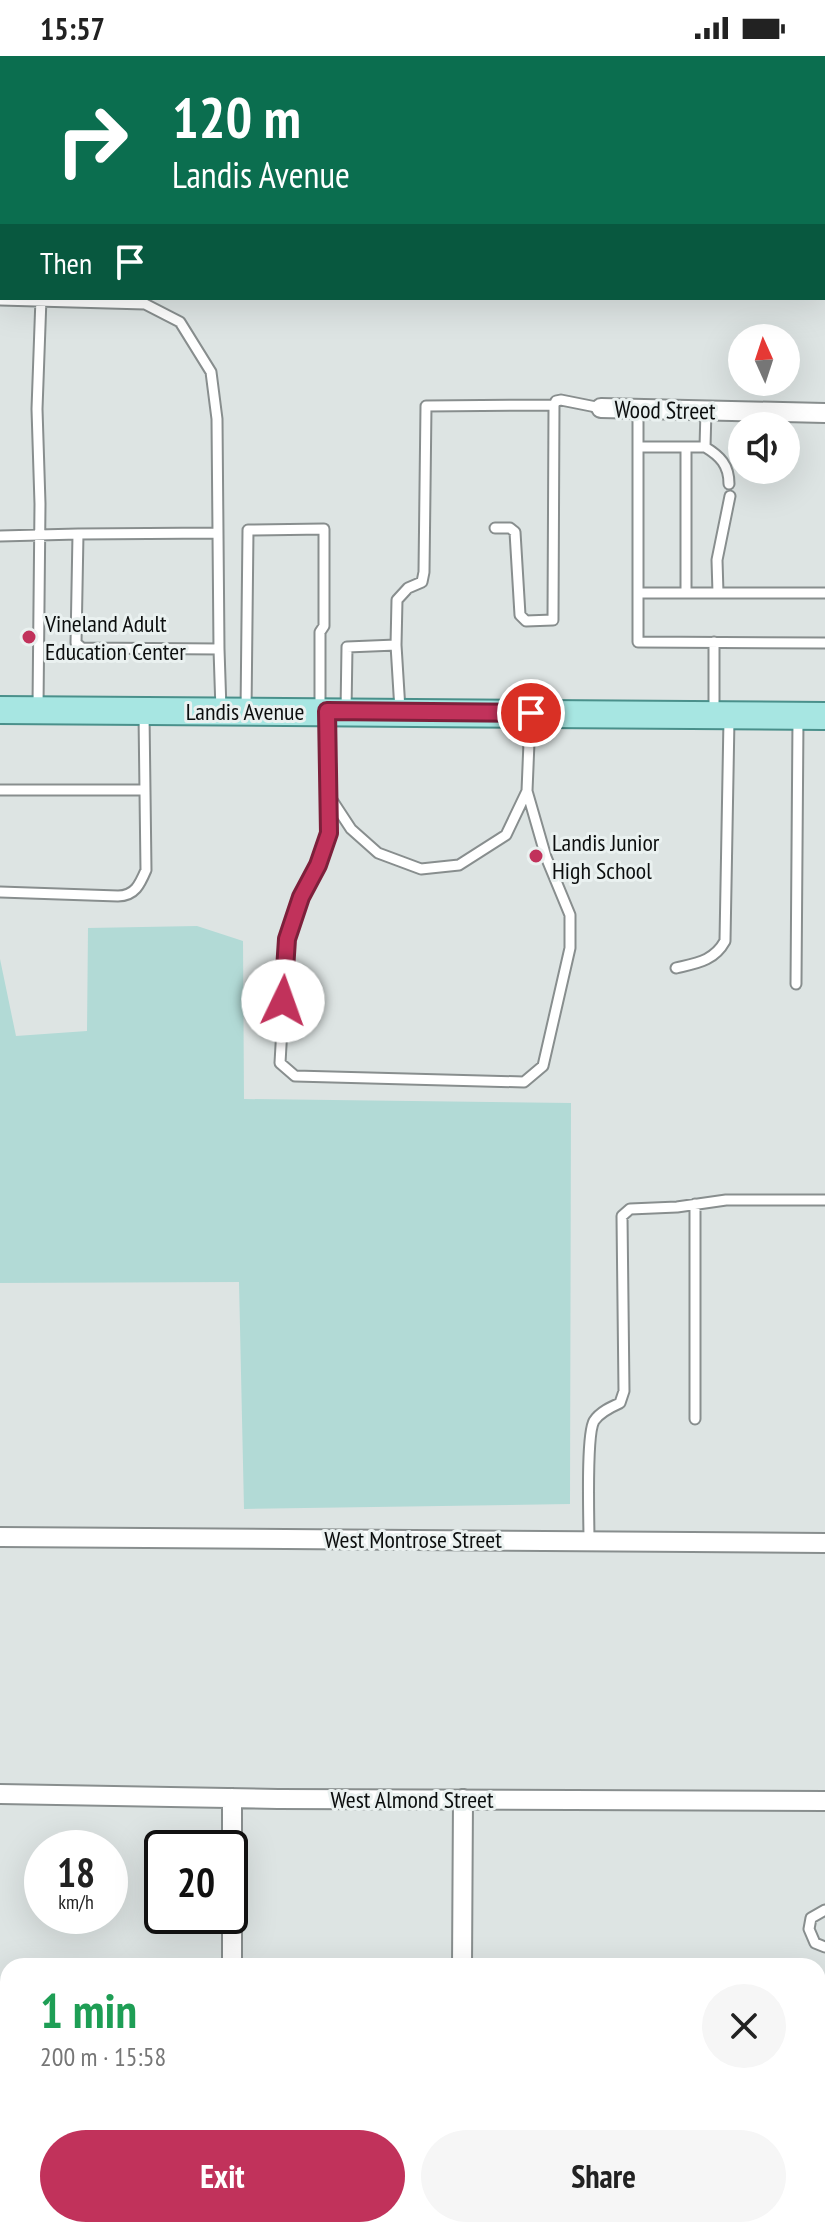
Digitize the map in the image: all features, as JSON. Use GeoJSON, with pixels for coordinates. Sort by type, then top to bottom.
{"type":"FeatureCollection","features":[{"type":"Feature","properties":{"kind":"main road","name":"Landis Avenue"},"geometry":{"type":"LineString","coordinates":[[0,710],[825,716]]}},
{"type":"Feature","properties":{"kind":"street","name":"Wood Street"},"geometry":{"type":"LineString","coordinates":[[601,408],[825,413]]}},
{"type":"Feature","properties":{"kind":"street","name":"West Montrose Street"},"geometry":{"type":"LineString","coordinates":[[0,1537],[825,1543]]}},
{"type":"Feature","properties":{"kind":"street","name":"West Almond Street"},"geometry":{"type":"LineString","coordinates":[[0,1794],[825,1801]]}},
{"type":"Feature","properties":{"kind":"street"},"geometry":{"type":"LineString","coordinates":[[232,1798],[232,1958]]}},
{"type":"Feature","properties":{"kind":"street"},"geometry":{"type":"LineString","coordinates":[[462,1958],[463,1799]]}},
{"type":"Feature","properties":{"kind":"lane"},"geometry":{"type":"LineString","coordinates":[[38,710],[37,409],[41,300]]}},
{"type":"Feature","properties":{"kind":"lane"},"geometry":{"type":"LineString","coordinates":[[62,300],[145,304],[180,322],[211,372],[217,419],[219,649],[234,711]]}},
{"type":"Feature","properties":{"kind":"lane"},"geometry":{"type":"LineString","coordinates":[[400,712],[397,600],[408,588],[422,582],[424,572],[426,406],[554,405],[561,400],[601,408]]}},
{"type":"Feature","properties":{"kind":"lane"},"geometry":{"type":"LineString","coordinates":[[495,528],[510,528],[515,532],[520,615],[526,621],[553,620],[554,405]]}},
{"type":"Feature","properties":{"kind":"lane"},"geometry":{"type":"LineString","coordinates":[[638,409],[638,642],[825,643]]}},
{"type":"Feature","properties":{"kind":"lane"},"geometry":{"type":"LineString","coordinates":[[705,447],[706,410]]}},
{"type":"Feature","properties":{"kind":"lane"},"geometry":{"type":"LineString","coordinates":[[638,447],[705,447],[719,456],[728,470]]}},
{"type":"Feature","properties":{"kind":"lane"},"geometry":{"type":"LineString","coordinates":[[686,447],[686,593]]}},
{"type":"Feature","properties":{"kind":"lane"},"geometry":{"type":"LineString","coordinates":[[718,593],[717,560],[730,496]]}},
{"type":"Feature","properties":{"kind":"lane"},"geometry":{"type":"LineString","coordinates":[[234,711],[248,530],[324,529],[324,626],[320,632],[331,711],[329,833],[318,865],[301,897],[287,939],[280,1063],[295,1076],[524,1082],[543,1066],[570,948],[570,915],[546,857],[527,791],[531,713]]}},
{"type":"Feature","properties":{"kind":"lane"},"geometry":{"type":"LineString","coordinates":[[0,536],[218,533]]}},
{"type":"Feature","properties":{"kind":"lane"},"geometry":{"type":"LineString","coordinates":[[78,534],[76,643],[82,648],[219,649]]}},
{"type":"Feature","properties":{"kind":"lane"},"geometry":{"type":"LineString","coordinates":[[638,593],[825,593]]}},
{"type":"Feature","properties":{"kind":"lane"},"geometry":{"type":"LineString","coordinates":[[676,968],[704,962],[719,953],[725,941],[722,715],[714,642]]}},
{"type":"Feature","properties":{"kind":"lane"},"geometry":{"type":"LineString","coordinates":[[331,711],[347,647],[396,645]]}},
{"type":"Feature","properties":{"kind":"lane"},"geometry":{"type":"LineString","coordinates":[[0,892],[128,896],[141,882],[146,870],[144,711]]}},
{"type":"Feature","properties":{"kind":"lane"},"geometry":{"type":"LineString","coordinates":[[796,984],[799,716]]}},
{"type":"Feature","properties":{"kind":"lane"},"geometry":{"type":"LineString","coordinates":[[0,790],[145,790]]}},
{"type":"Feature","properties":{"kind":"lane"},"geometry":{"type":"LineString","coordinates":[[328,794],[351,829],[378,853],[421,869],[459,865],[506,835],[527,791]]}},
{"type":"Feature","properties":{"kind":"lane"},"geometry":{"type":"LineString","coordinates":[[589,1540],[589,1458],[593,1422],[604,1411],[620,1403],[624,1391],[622,1216],[630,1209],[726,1200],[825,1200]]}},
{"type":"Feature","properties":{"kind":"lane"},"geometry":{"type":"LineString","coordinates":[[695,1204],[695,1419]]}},
{"type":"Feature","properties":{"kind":"lane"},"geometry":{"type":"LineString","coordinates":[[825,1910],[811,1918],[809,1929],[815,1943],[825,1947]]}},
{"type":"Feature","properties":{"kind":"shaded area"},"geometry":{"type":"Polygon","coordinates":[[[197,926],[243,941],[244,1099],[571,1103],[570,1504],[244,1509],[239,1282],[0,1283],[0,959],[16,1036],[87,1031],[88,928],[197,926]]]}},
{"type":"Feature","properties":{"kind":"place","name":"Vineland Adult Education Center"},"geometry":{"type":"Point","coordinates":[29,637]}},
{"type":"Feature","properties":{"kind":"place","name":"Landis Junior High School"},"geometry":{"type":"Point","coordinates":[536,856]}},
{"type":"Feature","properties":{"kind":"route"},"geometry":{"type":"LineString","coordinates":[[283,1001],[287,939],[301,897],[318,865],[329,833],[327,711],[531,713]]}}]}
